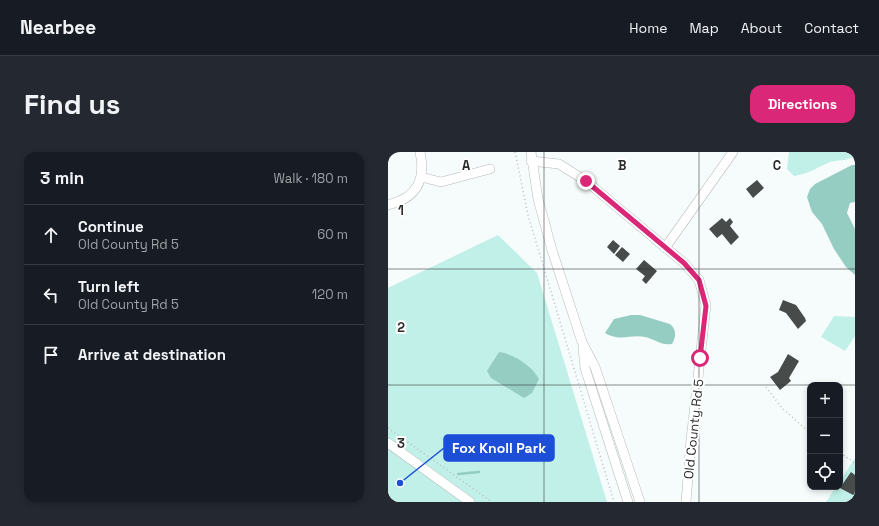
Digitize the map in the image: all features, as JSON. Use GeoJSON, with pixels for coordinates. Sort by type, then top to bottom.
{"type":"FeatureCollection","features":[{"type":"Feature","properties":{"kind":"street"},"geometry":{"type":"LineString","coordinates":[[388,205],[404,200],[415,191],[421,177],[423,164],[420,152]]}},
{"type":"Feature","properties":{"kind":"street"},"geometry":{"type":"LineString","coordinates":[[665,248],[733,152]]}},
{"type":"Feature","properties":{"kind":"street"},"geometry":{"type":"LineString","coordinates":[[531,157],[538,199],[552,250],[582,342],[595,367],[640,502]]}},
{"type":"Feature","properties":{"kind":"street","name":"Old County Rd 5"},"geometry":{"type":"LineString","coordinates":[[531,157],[559,164],[586,181],[684,263],[699,280],[706,306],[691,440],[686,502]]}},
{"type":"Feature","properties":{"kind":"street"},"geometry":{"type":"LineString","coordinates":[[421,177],[441,182],[490,169]]}},
{"type":"Feature","properties":{"kind":"street"},"geometry":{"type":"LineString","coordinates":[[582,342],[585,368],[628,502]]}},
{"type":"Feature","properties":{"kind":"street"},"geometry":{"type":"LineString","coordinates":[[388,443],[470,502]]}},
{"type":"Feature","properties":{"kind":"path"},"geometry":{"type":"LineString","coordinates":[[515,152],[528,215],[614,502]]}},
{"type":"Feature","properties":{"kind":"path"},"geometry":{"type":"LineString","coordinates":[[766,387],[782,408],[807,430]]}},
{"type":"Feature","properties":{"kind":"path"},"geometry":{"type":"LineString","coordinates":[[388,428],[492,502]]}},
{"type":"Feature","properties":{"kind":"path"},"geometry":{"type":"LineString","coordinates":[[842,454],[855,463]]}},
{"type":"Feature","properties":{"kind":"shaded area"},"geometry":{"type":"Polygon","coordinates":[[[789,152],[855,152],[855,156],[848,159],[830,162],[809,172],[794,176],[787,169],[789,152]]]}},
{"type":"Feature","properties":{"kind":"shaded area"},"geometry":{"type":"Polygon","coordinates":[[[852,165],[855,165],[855,202],[850,203],[847,213],[855,229],[855,275],[846,267],[834,249],[822,224],[812,212],[807,197],[810,189],[815,184],[852,165]]]}},
{"type":"Feature","properties":{"kind":"shaded area"},"geometry":{"type":"Polygon","coordinates":[[[498,235],[537,273],[607,502],[388,502],[388,288],[498,235]]]}},
{"type":"Feature","properties":{"kind":"shaded area"},"geometry":{"type":"Polygon","coordinates":[[[631,315],[640,315],[670,324],[674,329],[675,334],[672,344],[661,343],[640,336],[616,337],[605,333],[614,319],[631,315]]]}},
{"type":"Feature","properties":{"kind":"shaded area"},"geometry":{"type":"Polygon","coordinates":[[[834,316],[855,317],[855,336],[845,351],[821,337],[834,316]]]}},
{"type":"Feature","properties":{"kind":"shaded area"},"geometry":{"type":"Polygon","coordinates":[[[499,352],[511,355],[522,361],[536,374],[539,379],[532,393],[524,398],[491,378],[487,371],[499,352]]]}},
{"type":"Feature","properties":{"kind":"shaded area"},"geometry":{"type":"Polygon","coordinates":[[[855,458],[855,502],[826,502],[834,490],[843,490],[843,476],[855,458]]]}},
{"type":"Feature","properties":{"kind":"building"},"geometry":{"type":"Polygon","coordinates":[[[757,180],[764,188],[753,198],[746,189],[757,180]]]}},
{"type":"Feature","properties":{"kind":"building"},"geometry":{"type":"Polygon","coordinates":[[[722,218],[726,222],[730,218],[733,222],[730,226],[739,237],[731,245],[722,234],[717,238],[709,229],[722,218]]]}},
{"type":"Feature","properties":{"kind":"building"},"geometry":{"type":"Polygon","coordinates":[[[613,240],[620,246],[614,254],[607,247],[613,240]]]}},
{"type":"Feature","properties":{"kind":"building"},"geometry":{"type":"Polygon","coordinates":[[[622,247],[630,254],[623,262],[615,255],[622,247]]]}},
{"type":"Feature","properties":{"kind":"building"},"geometry":{"type":"Polygon","coordinates":[[[644,260],[657,271],[646,284],[642,280],[645,276],[636,269],[644,260]]]}},
{"type":"Feature","properties":{"kind":"building"},"geometry":{"type":"Polygon","coordinates":[[[783,300],[796,305],[805,318],[806,321],[798,329],[786,313],[779,310],[783,300]]]}},
{"type":"Feature","properties":{"kind":"building"},"geometry":{"type":"Polygon","coordinates":[[[788,354],[799,361],[789,378],[791,381],[780,390],[770,377],[778,372],[788,354]]]}},
{"type":"Feature","properties":{"kind":"building"},"geometry":{"type":"Polygon","coordinates":[[[851,472],[855,475],[855,493],[853,495],[843,490],[843,484],[851,472]]]}},
{"type":"Feature","properties":{"kind":"waterway"},"geometry":{"type":"LineString","coordinates":[[458,474],[479,472]]}},
{"type":"Feature","properties":{"kind":"place","name":"Fox Knoll Park"},"geometry":{"type":"Point","coordinates":[400,483]}},
{"type":"Feature","properties":{"kind":"route"},"geometry":{"type":"LineString","coordinates":[[586,181],[646,233],[684,263],[699,280],[706,306],[700,358]]}}]}
